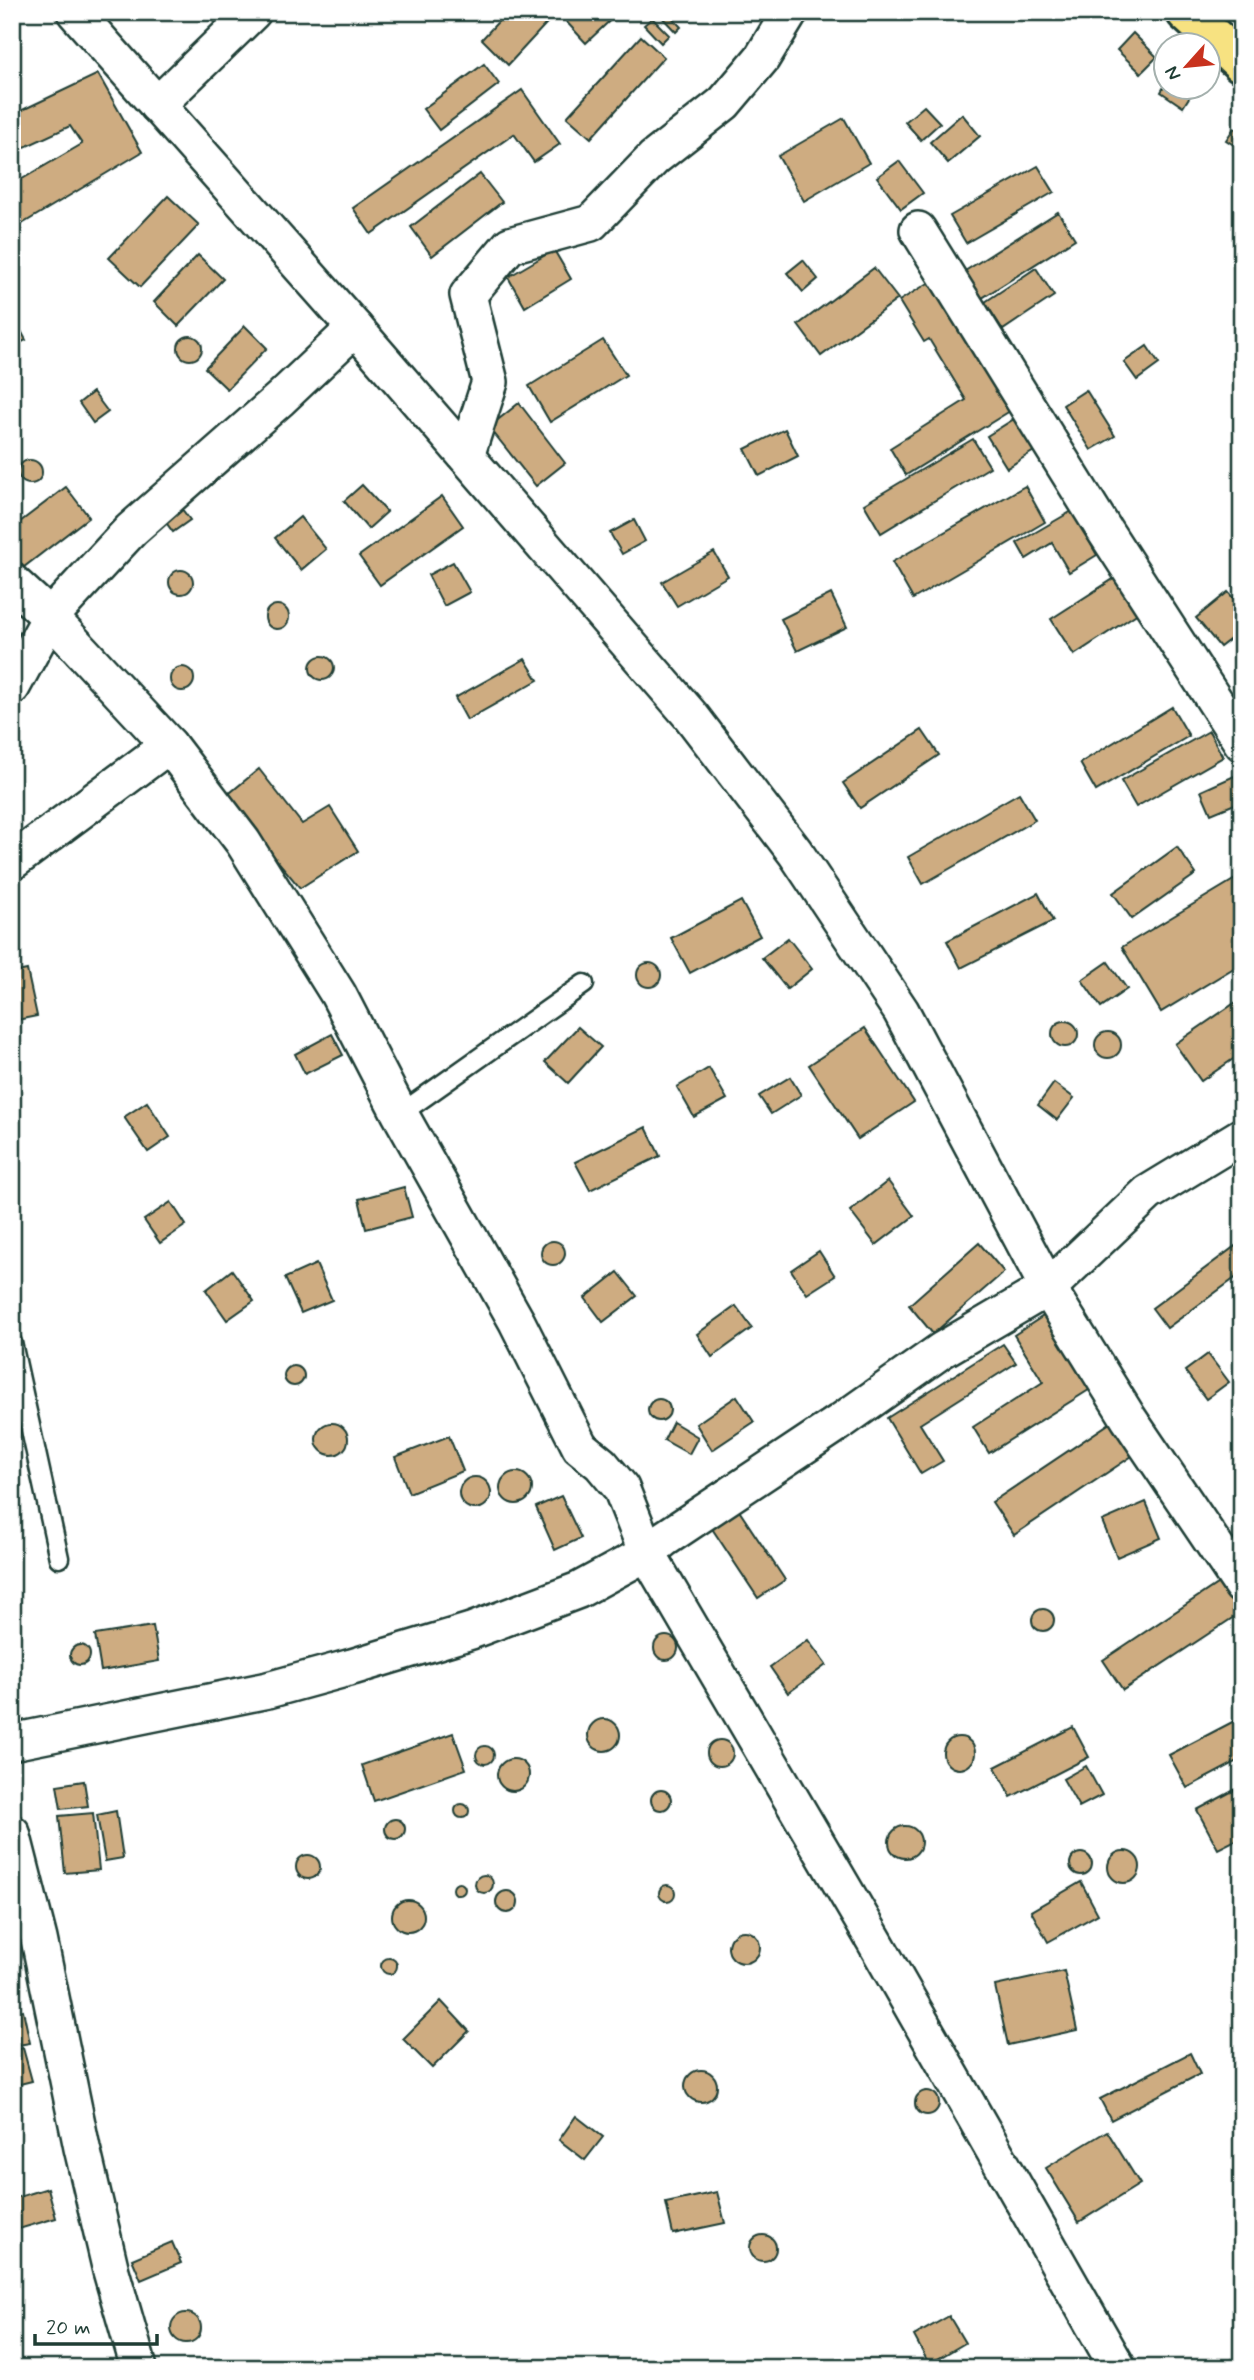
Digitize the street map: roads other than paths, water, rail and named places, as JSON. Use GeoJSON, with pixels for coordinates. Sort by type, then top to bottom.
{"type":"FeatureCollection","features":[{"type":"Feature","properties":{"kind":"highway"},"geometry":{"type":"LineString","coordinates":[[1186,12],[1242,63]]}},
{"type":"Feature","properties":{"kind":"street"},"geometry":{"type":"LineString","coordinates":[[75,12],[355,328],[691,716],[795,852],[901,1011],[1048,1288],[1129,1419],[1242,1586]]}},
{"type":"Feature","properties":{"kind":"street"},"geometry":{"type":"LineString","coordinates":[[157,105],[253,12]]}},
{"type":"Feature","properties":{"kind":"street"},"geometry":{"type":"LineString","coordinates":[[466,456],[490,382],[468,295],[510,245],[591,223],[654,158],[724,103],[762,58],[790,12]]}},
{"type":"Feature","properties":{"kind":"street"},"geometry":{"type":"LineString","coordinates":[[918,230],[1103,528],[1242,743]]}},
{"type":"Feature","properties":{"kind":"street"},"geometry":{"type":"LineString","coordinates":[[12,687],[50,617],[131,530],[280,399],[355,328]]}},
{"type":"Feature","properties":{"kind":"street"},"geometry":{"type":"LineString","coordinates":[[12,582],[50,617],[169,745],[251,854],[338,994],[400,1114],[517,1322],[580,1447],[601,1464],[621,1488],[647,1553],[874,1940],[1118,2368]]}},
{"type":"Feature","properties":{"kind":"street"},"geometry":{"type":"LineString","coordinates":[[12,862],[169,745]]}},
{"type":"Feature","properties":{"kind":"street"},"geometry":{"type":"LineString","coordinates":[[12,1742],[268,1690],[471,1631],[579,1590],[647,1553],[942,1350],[1048,1288],[1148,1193],[1242,1136]]}},
{"type":"Feature","properties":{"kind":"street"},"geometry":{"type":"LineString","coordinates":[[12,1833],[39,1938],[82,2148],[111,2271],[139,2368]]}},
{"type":"Feature","properties":{"kind":"lane"},"geometry":{"type":"LineString","coordinates":[[400,1114],[584,984]]}},
{"type":"Feature","properties":{"kind":"lane"},"geometry":{"type":"LineString","coordinates":[[12,1343],[59,1559]]}}]}
